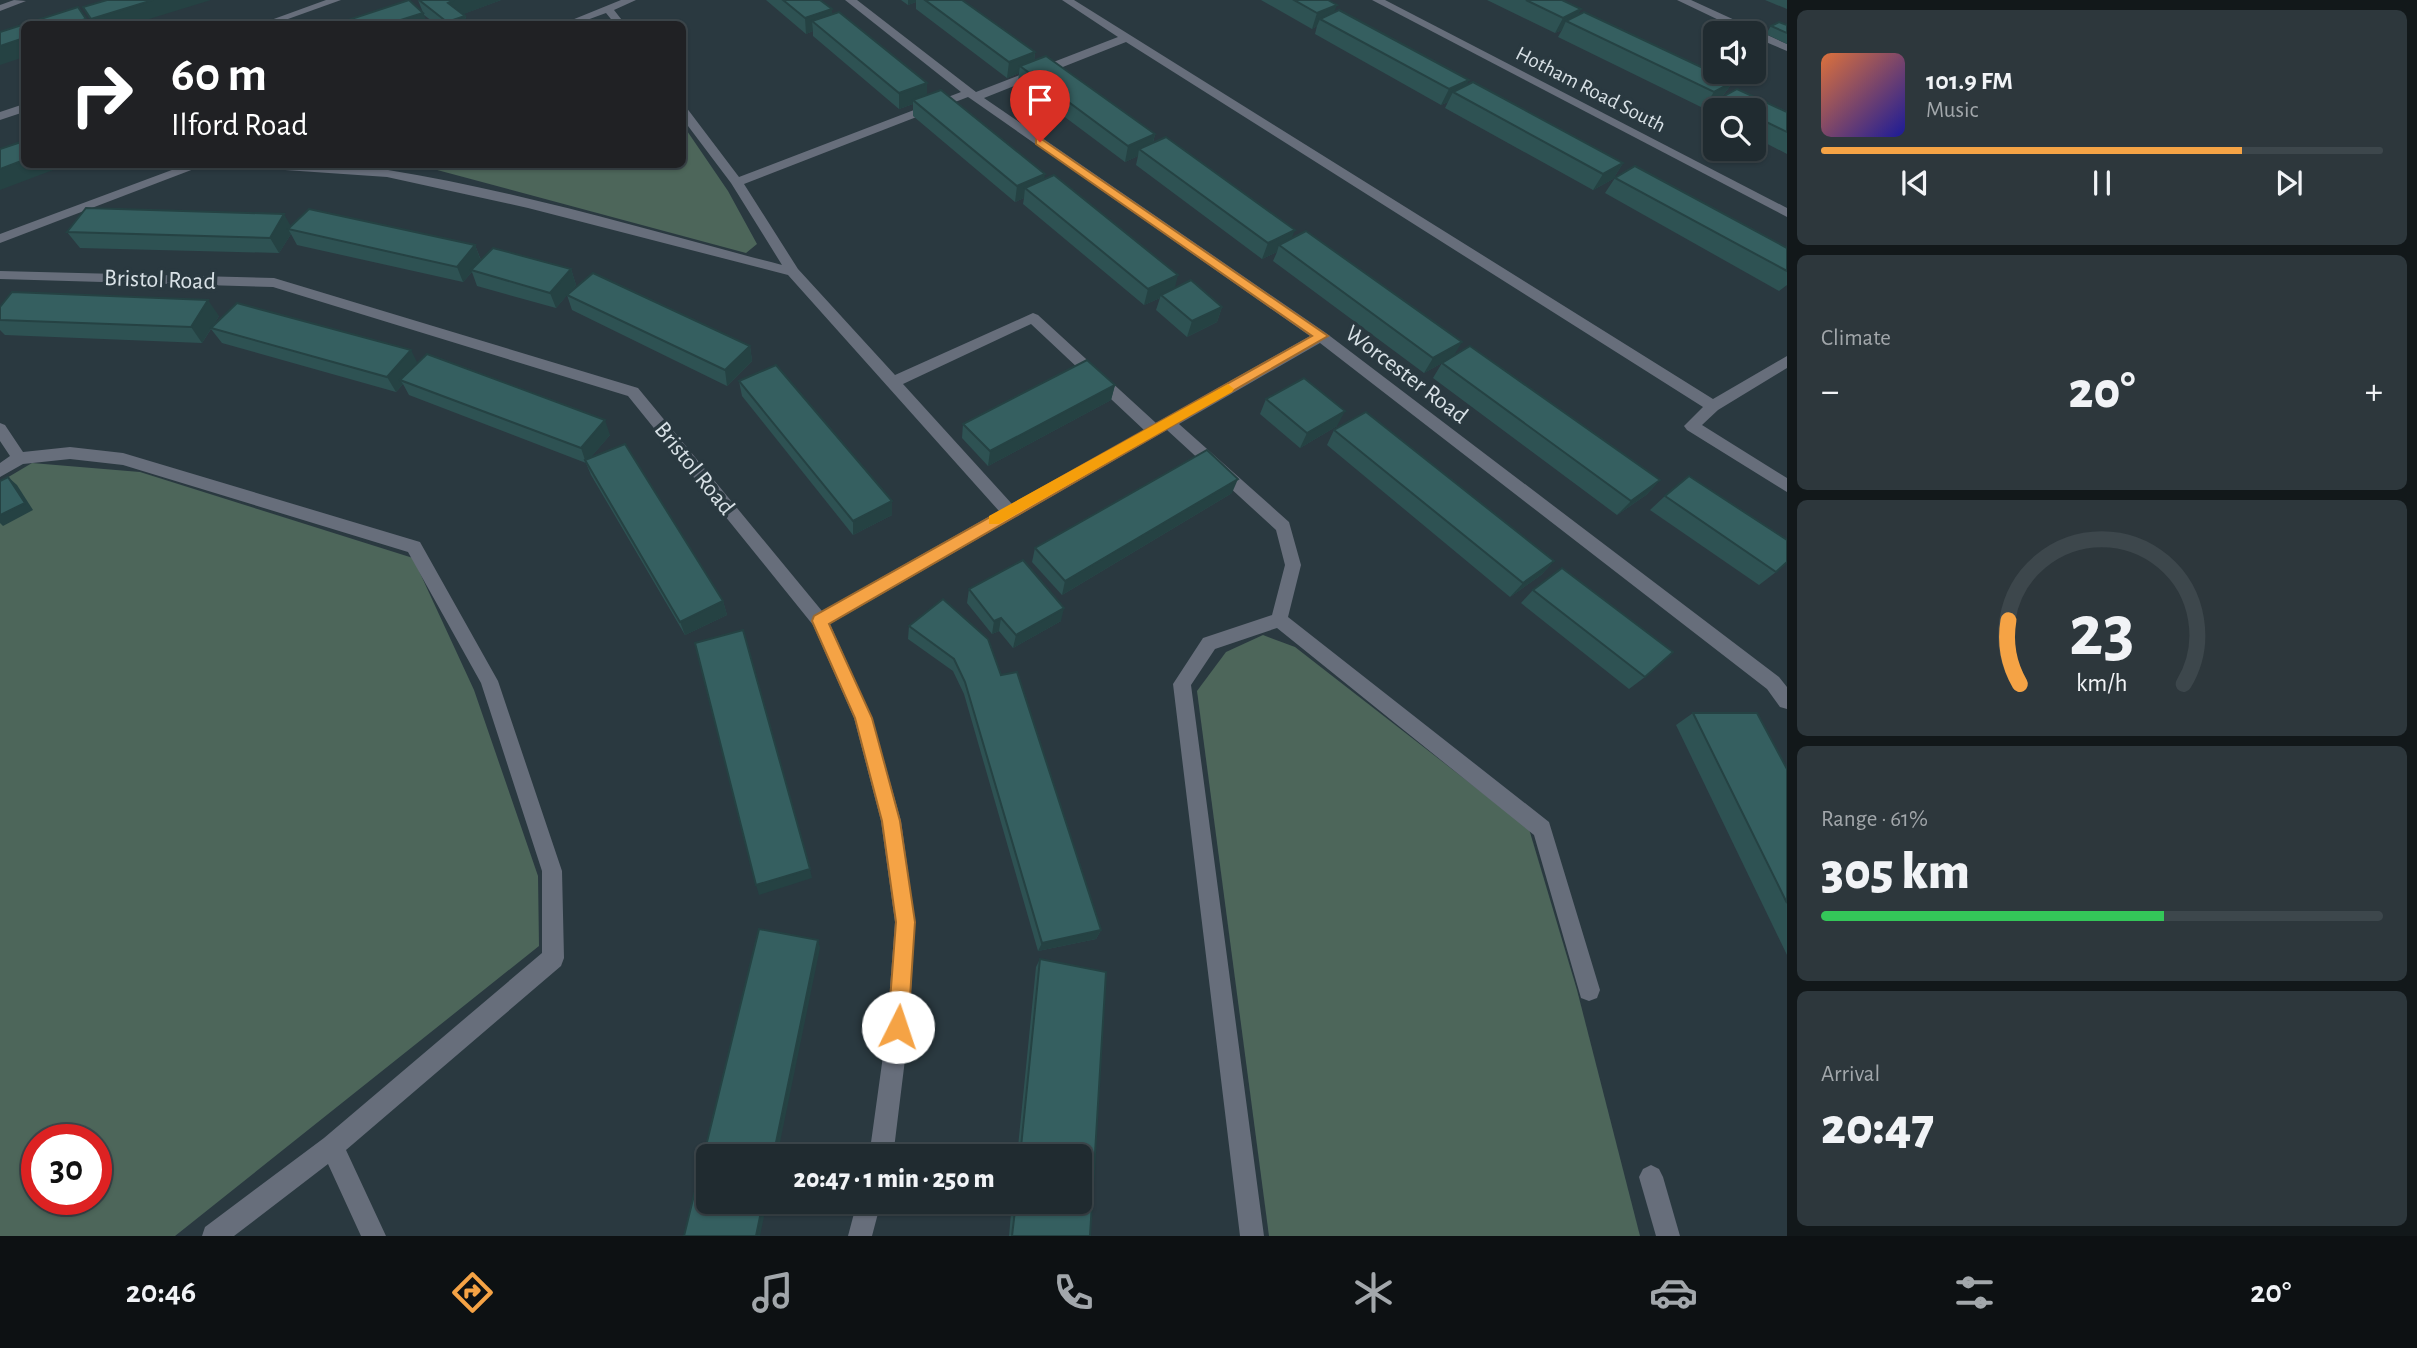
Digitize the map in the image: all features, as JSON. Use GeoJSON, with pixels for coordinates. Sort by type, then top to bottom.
{"type":"FeatureCollection","features":[{"type":"Feature","properties":{"kind":"street"},"geometry":{"type":"LineString","coordinates":[[274,21],[336,0]]}},
{"type":"Feature","properties":{"kind":"street"},"geometry":{"type":"LineString","coordinates":[[575,21],[631,0]]}},
{"type":"Feature","properties":{"kind":"street","name":"Worcester Road"},"geometry":{"type":"LineString","coordinates":[[850,0],[972,94],[1321,336],[1773,683],[1787,701]]}},
{"type":"Feature","properties":{"kind":"street"},"geometry":{"type":"LineString","coordinates":[[1067,0],[1713,407]]}},
{"type":"Feature","properties":{"kind":"street","name":"Hotham Road South"},"geometry":{"type":"LineString","coordinates":[[1377,0],[1787,213]]}},
{"type":"Feature","properties":{"kind":"street"},"geometry":{"type":"LineString","coordinates":[[1682,0],[1787,48]]}},
{"type":"Feature","properties":{"kind":"street"},"geometry":{"type":"LineString","coordinates":[[0,8],[21,1]]}},
{"type":"Feature","properties":{"kind":"street"},"geometry":{"type":"LineString","coordinates":[[608,9],[618,21]]}},
{"type":"Feature","properties":{"kind":"street"},"geometry":{"type":"LineString","coordinates":[[737,182],[1126,38]]}},
{"type":"Feature","properties":{"kind":"street"},"geometry":{"type":"LineString","coordinates":[[0,116],[21,109]]}},
{"type":"Feature","properties":{"kind":"street"},"geometry":{"type":"LineString","coordinates":[[686,113],[737,182],[793,272],[1009,512]]}},
{"type":"Feature","properties":{"kind":"street"},"geometry":{"type":"LineString","coordinates":[[0,239],[190,168]]}},
{"type":"Feature","properties":{"kind":"street"},"geometry":{"type":"LineString","coordinates":[[314,168],[387,173],[528,204],[793,272]]}},
{"type":"Feature","properties":{"kind":"street","name":"Bristol Road"},"geometry":{"type":"LineString","coordinates":[[0,275],[274,283],[633,391],[820,621],[863,718],[891,821],[905,922],[898,1027],[883,1144]]}},
{"type":"Feature","properties":{"kind":"street"},"geometry":{"type":"LineString","coordinates":[[893,382],[1033,318],[1283,527],[1293,565],[1279,620]]}},
{"type":"Feature","properties":{"kind":"street"},"geometry":{"type":"LineString","coordinates":[[820,621],[1321,336]]}},
{"type":"Feature","properties":{"kind":"street"},"geometry":{"type":"LineString","coordinates":[[1787,361],[1713,407],[1692,426],[1787,486]]}},
{"type":"Feature","properties":{"kind":"street"},"geometry":{"type":"LineString","coordinates":[[0,429],[19,458]]}},
{"type":"Feature","properties":{"kind":"street"},"geometry":{"type":"LineString","coordinates":[[0,471],[19,458],[70,453],[123,458],[414,547],[489,681],[552,871],[553,958],[332,1146],[214,1236]]}},
{"type":"Feature","properties":{"kind":"street"},"geometry":{"type":"LineString","coordinates":[[1279,620],[1542,829],[1589,990]]}},
{"type":"Feature","properties":{"kind":"street"},"geometry":{"type":"LineString","coordinates":[[1252,1236],[1182,684],[1209,643],[1279,620]]}},
{"type":"Feature","properties":{"kind":"street"},"geometry":{"type":"LineString","coordinates":[[1773,683],[1787,670]]}},
{"type":"Feature","properties":{"kind":"street"},"geometry":{"type":"LineString","coordinates":[[332,1146],[374,1236]]}},
{"type":"Feature","properties":{"kind":"street"},"geometry":{"type":"LineString","coordinates":[[1651,1177],[1668,1236]]}},
{"type":"Feature","properties":{"kind":"street"},"geometry":{"type":"LineString","coordinates":[[860,1236],[866,1214]]}},
{"type":"Feature","properties":{"kind":"green space"},"geometry":{"type":"Polygon","coordinates":[[[686,129],[728,191],[757,244],[746,253],[430,168],[686,168],[686,129]]]}},
{"type":"Feature","properties":{"kind":"green space"},"geometry":{"type":"Polygon","coordinates":[[[32,463],[140,472],[413,558],[474,690],[538,876],[539,946],[175,1236],[0,1236],[0,482],[32,463]]]}},
{"type":"Feature","properties":{"kind":"green space"},"geometry":{"type":"Polygon","coordinates":[[[1263,635],[1295,647],[1529,829],[1577,990],[1640,1236],[1269,1236],[1197,691],[1226,652],[1263,635]]]}},
{"type":"Feature","properties":{"kind":"building"},"geometry":{"type":"Polygon","coordinates":[[[107,0],[153,0],[91,19],[83,7],[107,0]]]}},
{"type":"Feature","properties":{"kind":"building"},"geometry":{"type":"Polygon","coordinates":[[[409,0],[423,13],[398,21],[345,21],[409,0]]]}},
{"type":"Feature","properties":{"kind":"building"},"geometry":{"type":"Polygon","coordinates":[[[419,0],[454,0],[448,3],[465,16],[446,21],[419,0]]]}},
{"type":"Feature","properties":{"kind":"building"},"geometry":{"type":"Polygon","coordinates":[[[783,0],[820,0],[832,9],[805,18],[783,0]]]}},
{"type":"Feature","properties":{"kind":"building"},"geometry":{"type":"Polygon","coordinates":[[[925,0],[962,0],[1035,52],[1009,62],[925,0]]]}},
{"type":"Feature","properties":{"kind":"building"},"geometry":{"type":"Polygon","coordinates":[[[1294,0],[1328,0],[1337,5],[1317,13],[1294,0]]]}},
{"type":"Feature","properties":{"kind":"building"},"geometry":{"type":"Polygon","coordinates":[[[1526,0],[1562,0],[1581,9],[1563,18],[1526,0]]]}},
{"type":"Feature","properties":{"kind":"building"},"geometry":{"type":"Polygon","coordinates":[[[78,7],[86,19],[79,21],[34,21],[78,7]]]}},
{"type":"Feature","properties":{"kind":"building"},"geometry":{"type":"Polygon","coordinates":[[[1339,10],[1469,80],[1449,89],[1320,19],[1339,10]]]}},
{"type":"Feature","properties":{"kind":"building"},"geometry":{"type":"Polygon","coordinates":[[[839,12],[927,83],[899,93],[812,21],[839,12]]]}},
{"type":"Feature","properties":{"kind":"building"},"geometry":{"type":"Polygon","coordinates":[[[1584,12],[1703,68],[1703,84],[1729,84],[1714,92],[1566,21],[1584,12]]]}},
{"type":"Feature","properties":{"kind":"building"},"geometry":{"type":"Polygon","coordinates":[[[1779,22],[1787,25],[1787,33],[1771,26],[1779,22]]]}},
{"type":"Feature","properties":{"kind":"building"},"geometry":{"type":"Polygon","coordinates":[[[21,25],[21,39],[0,46],[0,32],[21,25]]]}},
{"type":"Feature","properties":{"kind":"building"},"geometry":{"type":"Polygon","coordinates":[[[1046,56],[1155,134],[1128,146],[1020,66],[1046,56]]]}},
{"type":"Feature","properties":{"kind":"building"},"geometry":{"type":"Polygon","coordinates":[[[1473,82],[1623,163],[1603,174],[1453,92],[1473,82]]]}},
{"type":"Feature","properties":{"kind":"building"},"geometry":{"type":"Polygon","coordinates":[[[1737,89],[1757,98],[1721,98],[1737,89]]]}},
{"type":"Feature","properties":{"kind":"building"},"geometry":{"type":"Polygon","coordinates":[[[941,90],[1045,174],[1017,186],[913,100],[941,90]]]}},
{"type":"Feature","properties":{"kind":"building"},"geometry":{"type":"Polygon","coordinates":[[[1766,102],[1787,112],[1787,132],[1766,122],[1766,102]]]}},
{"type":"Feature","properties":{"kind":"building"},"geometry":{"type":"Polygon","coordinates":[[[1166,137],[1295,230],[1268,243],[1139,149],[1166,137]]]}},
{"type":"Feature","properties":{"kind":"building"},"geometry":{"type":"Polygon","coordinates":[[[21,142],[21,161],[0,169],[0,149],[21,142]]]}},
{"type":"Feature","properties":{"kind":"building"},"geometry":{"type":"Polygon","coordinates":[[[1635,166],[1787,248],[1787,271],[1615,178],[1635,166]]]}},
{"type":"Feature","properties":{"kind":"building"},"geometry":{"type":"Polygon","coordinates":[[[1054,175],[1178,275],[1148,289],[1025,188],[1054,175]]]}},
{"type":"Feature","properties":{"kind":"building"},"geometry":{"type":"Polygon","coordinates":[[[86,208],[284,214],[270,238],[67,232],[86,208]]]}},
{"type":"Feature","properties":{"kind":"building"},"geometry":{"type":"Polygon","coordinates":[[[309,209],[475,245],[457,267],[288,229],[309,209]]]}},
{"type":"Feature","properties":{"kind":"building"},"geometry":{"type":"Polygon","coordinates":[[[1306,231],[1462,342],[1433,358],[1279,245],[1306,231]]]}},
{"type":"Feature","properties":{"kind":"building"},"geometry":{"type":"Polygon","coordinates":[[[493,248],[571,269],[550,293],[471,270],[493,248]]]}},
{"type":"Feature","properties":{"kind":"building"},"geometry":{"type":"Polygon","coordinates":[[[593,273],[750,346],[725,370],[567,295],[593,273]]]}},
{"type":"Feature","properties":{"kind":"building"},"geometry":{"type":"Polygon","coordinates":[[[1191,280],[1222,307],[1192,321],[1161,295],[1191,280]]]}},
{"type":"Feature","properties":{"kind":"building"},"geometry":{"type":"Polygon","coordinates":[[[12,292],[208,300],[191,327],[0,320],[0,307],[12,292]]]}},
{"type":"Feature","properties":{"kind":"building"},"geometry":{"type":"Polygon","coordinates":[[[237,303],[411,350],[387,377],[211,328],[237,303]]]}},
{"type":"Feature","properties":{"kind":"building"},"geometry":{"type":"Polygon","coordinates":[[[1470,346],[1660,480],[1631,501],[1442,363],[1470,346]]]}},
{"type":"Feature","properties":{"kind":"building"},"geometry":{"type":"Polygon","coordinates":[[[427,354],[605,420],[581,448],[400,380],[427,354]]]}},
{"type":"Feature","properties":{"kind":"building"},"geometry":{"type":"Polygon","coordinates":[[[1087,360],[1115,385],[990,451],[963,424],[1087,360]]]}},
{"type":"Feature","properties":{"kind":"building"},"geometry":{"type":"Polygon","coordinates":[[[776,365],[892,501],[853,521],[739,381],[776,365]]]}},
{"type":"Feature","properties":{"kind":"building"},"geometry":{"type":"Polygon","coordinates":[[[1304,378],[1345,411],[1307,433],[1266,399],[1304,378]]]}},
{"type":"Feature","properties":{"kind":"building"},"geometry":{"type":"Polygon","coordinates":[[[1366,412],[1554,561],[1523,583],[1334,430],[1366,412]]]}},
{"type":"Feature","properties":{"kind":"building"},"geometry":{"type":"Polygon","coordinates":[[[625,444],[723,601],[680,622],[585,460],[625,444]]]}},
{"type":"Feature","properties":{"kind":"building"},"geometry":{"type":"Polygon","coordinates":[[[1207,450],[1238,479],[1065,581],[1035,548],[1207,450]]]}},
{"type":"Feature","properties":{"kind":"building"},"geometry":{"type":"Polygon","coordinates":[[[1689,476],[1787,540],[1787,562],[1776,572],[1665,496],[1689,476]]]}},
{"type":"Feature","properties":{"kind":"building"},"geometry":{"type":"Polygon","coordinates":[[[8,477],[25,503],[0,515],[0,481],[8,477]]]}},
{"type":"Feature","properties":{"kind":"building"},"geometry":{"type":"Polygon","coordinates":[[[1023,560],[1064,608],[1016,635],[1001,618],[994,621],[969,589],[1023,560]]]}},
{"type":"Feature","properties":{"kind":"building"},"geometry":{"type":"Polygon","coordinates":[[[1562,568],[1673,652],[1645,677],[1533,590],[1562,568]]]}},
{"type":"Feature","properties":{"kind":"building"},"geometry":{"type":"Polygon","coordinates":[[[943,599],[988,639],[1001,675],[1017,672],[1101,930],[1042,943],[965,682],[954,659],[909,626],[943,599]]]}},
{"type":"Feature","properties":{"kind":"building"},"geometry":{"type":"Polygon","coordinates":[[[743,630],[810,869],[756,885],[695,643],[743,630]]]}},
{"type":"Feature","properties":{"kind":"building"},"geometry":{"type":"Polygon","coordinates":[[[1693,713],[1757,713],[1787,769],[1787,903],[1693,713]]]}},
{"type":"Feature","properties":{"kind":"building"},"geometry":{"type":"Polygon","coordinates":[[[759,929],[818,940],[776,1144],[706,1144],[759,929]]]}},
{"type":"Feature","properties":{"kind":"building"},"geometry":{"type":"Polygon","coordinates":[[[1040,959],[1106,972],[1092,1203],[1092,1144],[1021,1144],[1040,959]]]}},
{"type":"Feature","properties":{"kind":"building"},"geometry":{"type":"Polygon","coordinates":[[[696,1187],[696,1214],[761,1214],[756,1236],[684,1236],[696,1187]]]}},
{"type":"Feature","properties":{"kind":"building"},"geometry":{"type":"Polygon","coordinates":[[[1015,1214],[1091,1214],[1090,1236],[1012,1236],[1015,1214]]]}},
{"type":"Feature","properties":{"kind":"slow traffic"},"geometry":{"type":"LineString","coordinates":[[994,520],[1228,389]]}},
{"type":"Feature","properties":{"kind":"route"},"geometry":{"type":"LineString","coordinates":[[898,1027],[905,922],[891,821],[863,718],[820,621],[1321,336],[1040,142]]}}]}
